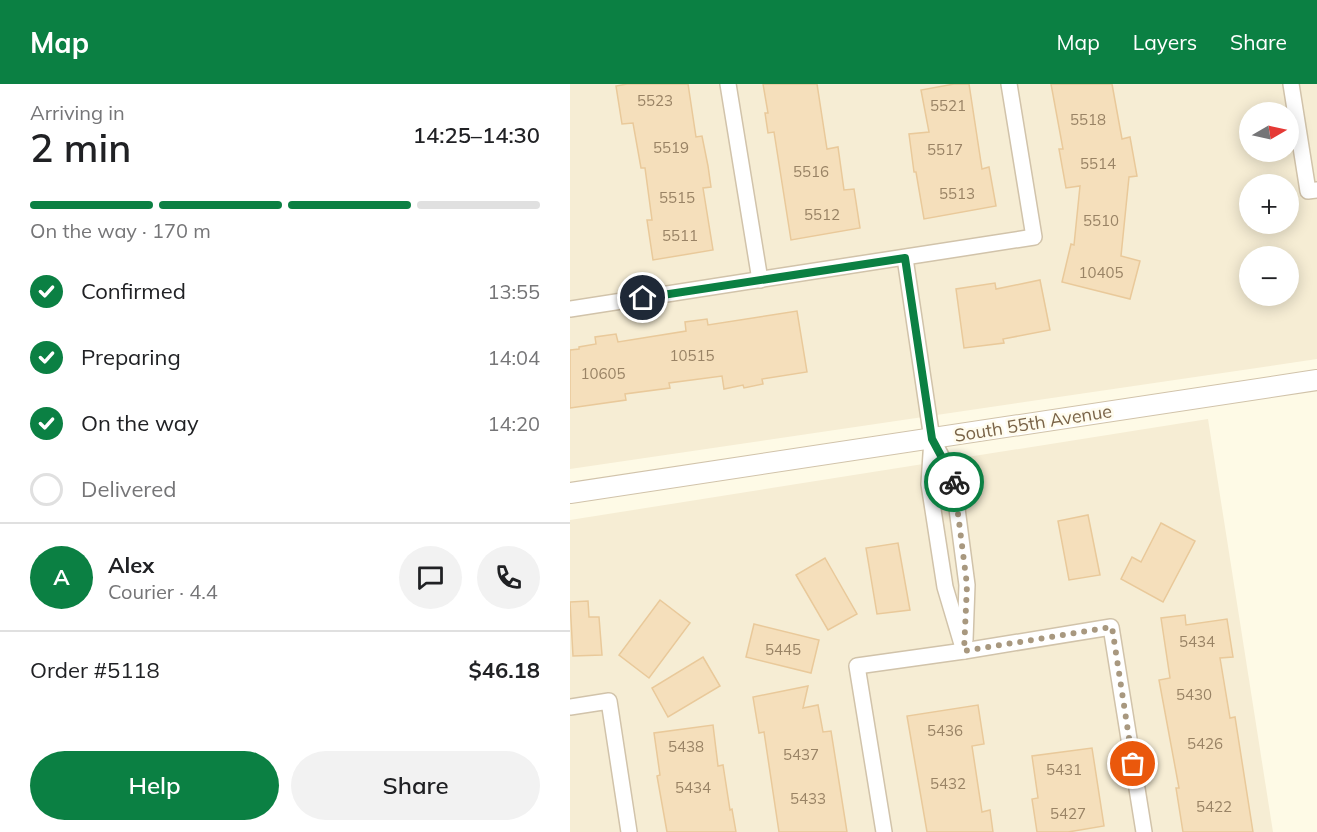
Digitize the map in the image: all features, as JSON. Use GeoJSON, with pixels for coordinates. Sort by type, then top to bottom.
{"type":"FeatureCollection","features":[{"type":"Feature","properties":{"kind":"street"},"geometry":{"type":"LineString","coordinates":[[728,84],[760,280]]}},
{"type":"Feature","properties":{"kind":"street"},"geometry":{"type":"LineString","coordinates":[[570,309],[1034,237],[1010,84]]}},
{"type":"Feature","properties":{"kind":"street"},"geometry":{"type":"LineString","coordinates":[[1292,84],[1313,190]]}},
{"type":"Feature","properties":{"kind":"street"},"geometry":{"type":"LineString","coordinates":[[905,258],[932,439],[929,484],[945,587],[964,651]]}},
{"type":"Feature","properties":{"kind":"street","name":"South 55th Avenue"},"geometry":{"type":"LineString","coordinates":[[570,493],[1317,380]]}},
{"type":"Feature","properties":{"kind":"street"},"geometry":{"type":"LineString","coordinates":[[932,439],[953,478],[967,585],[964,651]]}},
{"type":"Feature","properties":{"kind":"street"},"geometry":{"type":"LineString","coordinates":[[884,832],[857,666],[1112,627],[1144,832]]}},
{"type":"Feature","properties":{"kind":"street"},"geometry":{"type":"LineString","coordinates":[[570,707],[609,701],[629,832]]}},
{"type":"Feature","properties":{"kind":"shaded area"},"geometry":{"type":"Polygon","coordinates":[[[570,84],[1317,84],[1317,359],[570,469],[570,84]]]}},
{"type":"Feature","properties":{"kind":"shaded area"},"geometry":{"type":"Polygon","coordinates":[[[1208,419],[1273,832],[570,832],[570,520],[1208,419]]]}},
{"type":"Feature","properties":{"kind":"building"},"geometry":{"type":"Polygon","coordinates":[[[688,84],[696,137],[702,136],[708,166],[711,187],[703,188],[713,250],[653,260],[647,220],[652,220],[645,168],[641,168],[633,123],[622,124],[616,86],[688,84]]]}},
{"type":"Feature","properties":{"kind":"building"},"geometry":{"type":"Polygon","coordinates":[[[763,84],[817,84],[827,149],[838,147],[844,190],[854,189],[860,228],[791,240],[774,132],[768,133],[765,113],[768,113],[763,84]]]}},
{"type":"Feature","properties":{"kind":"building"},"geometry":{"type":"Polygon","coordinates":[[[954,84],[969,84],[982,169],[989,167],[996,206],[924,219],[909,134],[929,132],[921,90],[954,84]]]}},
{"type":"Feature","properties":{"kind":"building"},"geometry":{"type":"Polygon","coordinates":[[[1051,84],[1112,84],[1122,139],[1130,137],[1137,176],[1129,177],[1121,256],[1140,261],[1130,299],[1062,282],[1071,244],[1074,245],[1080,186],[1066,188],[1059,149],[1063,149],[1051,84]]]}},
{"type":"Feature","properties":{"kind":"building"},"geometry":{"type":"Polygon","coordinates":[[[1040,280],[1050,330],[1003,339],[1004,343],[964,348],[956,289],[995,283],[996,289],[1040,280]]]}},
{"type":"Feature","properties":{"kind":"building"},"geometry":{"type":"Polygon","coordinates":[[[797,311],[807,372],[762,379],[763,384],[744,388],[743,385],[724,389],[722,376],[669,383],[670,388],[625,394],[626,400],[570,408],[570,350],[596,344],[595,337],[616,334],[618,342],[686,331],[685,322],[707,319],[708,325],[797,311]]]}},
{"type":"Feature","properties":{"kind":"building"},"geometry":{"type":"Polygon","coordinates":[[[1088,515],[1100,575],[1069,580],[1058,521],[1088,515]]]}},
{"type":"Feature","properties":{"kind":"building"},"geometry":{"type":"Polygon","coordinates":[[[1161,523],[1195,541],[1163,602],[1121,579],[1132,557],[1141,562],[1161,523]]]}},
{"type":"Feature","properties":{"kind":"building"},"geometry":{"type":"Polygon","coordinates":[[[898,543],[910,610],[877,614],[866,548],[898,543]]]}},
{"type":"Feature","properties":{"kind":"building"},"geometry":{"type":"Polygon","coordinates":[[[825,558],[857,614],[828,630],[796,575],[825,558]]]}},
{"type":"Feature","properties":{"kind":"building"},"geometry":{"type":"Polygon","coordinates":[[[660,600],[690,623],[649,678],[619,655],[660,600]]]}},
{"type":"Feature","properties":{"kind":"building"},"geometry":{"type":"Polygon","coordinates":[[[588,601],[589,617],[599,617],[602,655],[573,656],[570,602],[588,601]]]}},
{"type":"Feature","properties":{"kind":"building"},"geometry":{"type":"Polygon","coordinates":[[[1185,615],[1186,625],[1227,619],[1233,657],[1220,658],[1230,718],[1235,717],[1253,832],[1183,832],[1176,788],[1179,788],[1159,680],[1170,678],[1161,618],[1185,615]]]}},
{"type":"Feature","properties":{"kind":"building"},"geometry":{"type":"Polygon","coordinates":[[[754,624],[819,640],[811,673],[746,657],[754,624]]]}},
{"type":"Feature","properties":{"kind":"building"},"geometry":{"type":"Polygon","coordinates":[[[703,657],[720,686],[668,717],[652,688],[703,657]]]}},
{"type":"Feature","properties":{"kind":"building"},"geometry":{"type":"Polygon","coordinates":[[[808,686],[803,708],[818,705],[823,732],[831,731],[847,832],[779,832],[764,732],[759,733],[753,697],[808,686]]]}},
{"type":"Feature","properties":{"kind":"building"},"geometry":{"type":"Polygon","coordinates":[[[978,705],[984,744],[972,746],[982,812],[990,810],[993,832],[927,832],[907,716],[978,705]]]}},
{"type":"Feature","properties":{"kind":"building"},"geometry":{"type":"Polygon","coordinates":[[[713,725],[718,766],[723,765],[736,832],[667,832],[657,776],[660,775],[654,733],[713,725]]]}},
{"type":"Feature","properties":{"kind":"building"},"geometry":{"type":"Polygon","coordinates":[[[1092,748],[1104,826],[1068,832],[1037,832],[1032,799],[1038,798],[1032,756],[1092,748]]]}},
{"type":"Feature","properties":{"kind":"way so far"},"geometry":{"type":"LineString","coordinates":[[954,482],[967,585],[964,651],[1112,627],[1133,764]]}},
{"type":"Feature","properties":{"kind":"route"},"geometry":{"type":"LineString","coordinates":[[643,298],[905,258],[932,439],[954,482]]}}]}
